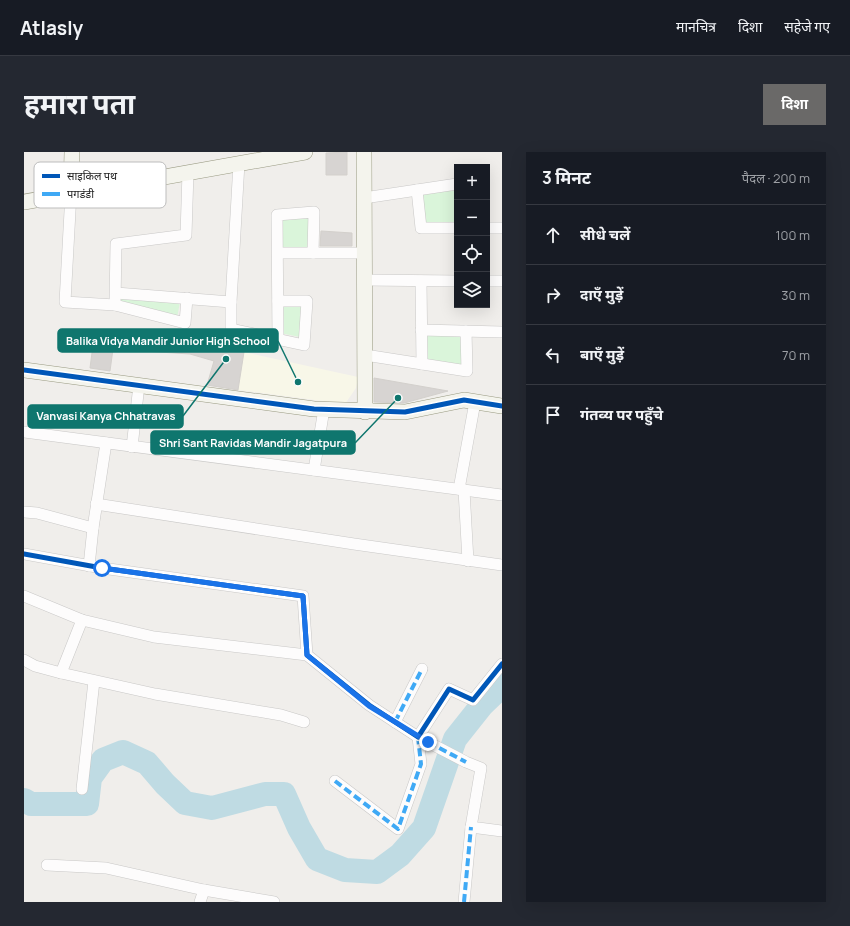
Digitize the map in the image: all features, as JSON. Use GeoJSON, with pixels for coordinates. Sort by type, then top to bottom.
{"type":"FeatureCollection","features":[{"type":"Feature","properties":{"kind":"street"},"geometry":{"type":"LineString","coordinates":[[72,152],[72,162]]}},
{"type":"Feature","properties":{"kind":"street"},"geometry":{"type":"LineString","coordinates":[[166,176],[239,163],[265,155],[305,152]]}},
{"type":"Feature","properties":{"kind":"street"},"geometry":{"type":"LineString","coordinates":[[364,152],[365,412]]}},
{"type":"Feature","properties":{"kind":"street"},"geometry":{"type":"LineString","coordinates":[[239,163],[231,302],[232,329],[304,345],[307,302],[278,301]]}},
{"type":"Feature","properties":{"kind":"street"},"geometry":{"type":"LineString","coordinates":[[115,305],[116,244],[186,235],[188,172]]}},
{"type":"Feature","properties":{"kind":"street"},"geometry":{"type":"LineString","coordinates":[[364,198],[454,184]]}},
{"type":"Feature","properties":{"kind":"street"},"geometry":{"type":"LineString","coordinates":[[418,190],[421,228],[454,228]]}},
{"type":"Feature","properties":{"kind":"street"},"geometry":{"type":"LineString","coordinates":[[24,202],[34,200]]}},
{"type":"Feature","properties":{"kind":"street"},"geometry":{"type":"LineString","coordinates":[[70,208],[65,302],[115,305],[185,323],[187,298]]}},
{"type":"Feature","properties":{"kind":"street"},"geometry":{"type":"LineString","coordinates":[[278,338],[279,253],[277,215],[314,212],[313,253]]}},
{"type":"Feature","properties":{"kind":"street"},"geometry":{"type":"LineString","coordinates":[[490,228],[502,228]]}},
{"type":"Feature","properties":{"kind":"street"},"geometry":{"type":"LineString","coordinates":[[279,253],[364,253]]}},
{"type":"Feature","properties":{"kind":"street"},"geometry":{"type":"LineString","coordinates":[[364,280],[454,281]]}},
{"type":"Feature","properties":{"kind":"street"},"geometry":{"type":"LineString","coordinates":[[421,280],[422,364]]}},
{"type":"Feature","properties":{"kind":"street"},"geometry":{"type":"LineString","coordinates":[[490,281],[502,281]]}},
{"type":"Feature","properties":{"kind":"street"},"geometry":{"type":"LineString","coordinates":[[116,293],[231,302]]}},
{"type":"Feature","properties":{"kind":"street"},"geometry":{"type":"LineString","coordinates":[[422,330],[502,332]]}},
{"type":"Feature","properties":{"kind":"street"},"geometry":{"type":"LineString","coordinates":[[365,355],[467,371],[466,331]]}},
{"type":"Feature","properties":{"kind":"street"},"geometry":{"type":"LineString","coordinates":[[24,370],[324,410],[405,412],[464,400],[502,406]]}},
{"type":"Feature","properties":{"kind":"street"},"geometry":{"type":"LineString","coordinates":[[132,447],[139,385]]}},
{"type":"Feature","properties":{"kind":"street"},"geometry":{"type":"LineString","coordinates":[[468,561],[462,490],[476,402]]}},
{"type":"Feature","properties":{"kind":"street"},"geometry":{"type":"LineString","coordinates":[[314,470],[324,410]]}},
{"type":"Feature","properties":{"kind":"street"},"geometry":{"type":"LineString","coordinates":[[24,432],[502,495]]}},
{"type":"Feature","properties":{"kind":"street"},"geometry":{"type":"LineString","coordinates":[[89,566],[92,528],[106,443]]}},
{"type":"Feature","properties":{"kind":"street"},"geometry":{"type":"LineString","coordinates":[[96,504],[502,565]]}},
{"type":"Feature","properties":{"kind":"street"},"geometry":{"type":"LineString","coordinates":[[24,512],[37,513],[92,528]]}},
{"type":"Feature","properties":{"kind":"street"},"geometry":{"type":"LineString","coordinates":[[24,554],[89,566],[303,596],[307,655]]}},
{"type":"Feature","properties":{"kind":"street"},"geometry":{"type":"LineString","coordinates":[[24,596],[82,620],[154,637],[307,655],[369,706],[418,737],[466,762],[481,768],[470,826],[464,902]]}},
{"type":"Feature","properties":{"kind":"street"},"geometry":{"type":"LineString","coordinates":[[61,674],[82,620]]}},
{"type":"Feature","properties":{"kind":"street"},"geometry":{"type":"LineString","coordinates":[[24,660],[35,666],[61,674],[155,694],[281,715],[304,722]]}},
{"type":"Feature","properties":{"kind":"street"},"geometry":{"type":"LineString","coordinates":[[335,781],[398,829],[421,764],[418,737],[449,689],[473,700],[502,664]]}},
{"type":"Feature","properties":{"kind":"street"},"geometry":{"type":"LineString","coordinates":[[395,722],[422,669]]}},
{"type":"Feature","properties":{"kind":"street"},"geometry":{"type":"LineString","coordinates":[[82,789],[94,681]]}},
{"type":"Feature","properties":{"kind":"street"},"geometry":{"type":"LineString","coordinates":[[470,826],[502,831]]}},
{"type":"Feature","properties":{"kind":"street"},"geometry":{"type":"LineString","coordinates":[[46,865],[106,868],[204,890],[274,902]]}},
{"type":"Feature","properties":{"kind":"street"},"geometry":{"type":"LineString","coordinates":[[200,902],[204,890]]}},
{"type":"Feature","properties":{"kind":"shaded area"},"geometry":{"type":"Polygon","coordinates":[[[244,352],[358,377],[356,388],[345,404],[238,390],[244,352]]]}},
{"type":"Feature","properties":{"kind":"green space"},"geometry":{"type":"Polygon","coordinates":[[[454,189],[454,225],[433,225],[424,222],[422,194],[454,189]]]}},
{"type":"Feature","properties":{"kind":"green space"},"geometry":{"type":"Polygon","coordinates":[[[309,217],[309,250],[282,250],[283,219],[309,217]]]}},
{"type":"Feature","properties":{"kind":"green space"},"geometry":{"type":"Polygon","coordinates":[[[120,297],[180,302],[177,318],[120,303],[120,297]]]}},
{"type":"Feature","properties":{"kind":"green space"},"geometry":{"type":"Polygon","coordinates":[[[280,305],[301,306],[300,337],[280,333],[280,305]]]}},
{"type":"Feature","properties":{"kind":"green space"},"geometry":{"type":"Polygon","coordinates":[[[427,334],[457,335],[463,338],[463,365],[459,366],[426,360],[427,334]]]}},
{"type":"Feature","properties":{"kind":"building"},"geometry":{"type":"Polygon","coordinates":[[[347,152],[347,175],[326,175],[326,153],[347,152]]]}},
{"type":"Feature","properties":{"kind":"building"},"geometry":{"type":"Polygon","coordinates":[[[321,231],[352,233],[352,246],[320,246],[321,231]]]}},
{"type":"Feature","properties":{"kind":"building"},"geometry":{"type":"Polygon","coordinates":[[[95,330],[182,337],[244,352],[238,390],[207,385],[214,361],[190,354],[113,349],[110,371],[90,368],[95,330]]]}},
{"type":"Feature","properties":{"kind":"building"},"geometry":{"type":"Polygon","coordinates":[[[374,378],[448,391],[404,403],[374,402],[374,378]]]}},
{"type":"Feature","properties":{"kind":"waterway"},"geometry":{"type":"LineString","coordinates":[[24,800],[31,804],[87,804],[90,778],[103,760],[123,752],[147,763],[165,784],[185,803],[212,808],[265,794],[284,794],[299,828],[317,859],[345,870],[377,872],[400,855],[424,828],[455,739],[482,705],[502,686]]}},
{"type":"Feature","properties":{"kind":"marked path"},"geometry":{"type":"LineString","coordinates":[[395,722],[422,669]]}},
{"type":"Feature","properties":{"kind":"marked path"},"geometry":{"type":"LineString","coordinates":[[418,737],[466,762]]}},
{"type":"Feature","properties":{"kind":"marked path"},"geometry":{"type":"LineString","coordinates":[[335,781],[398,829],[421,764],[418,737]]}},
{"type":"Feature","properties":{"kind":"marked path"},"geometry":{"type":"LineString","coordinates":[[464,902],[471,827]]}},
{"type":"Feature","properties":{"kind":"cycle path"},"geometry":{"type":"LineString","coordinates":[[24,370],[314,409],[405,412],[464,400],[502,406]]}},
{"type":"Feature","properties":{"kind":"cycle path"},"geometry":{"type":"LineString","coordinates":[[24,554],[102,568],[303,596],[307,655],[369,705],[418,737],[449,689],[473,700],[502,664]]}},
{"type":"Feature","properties":{"kind":"place","name":"Vanvasi Kanya Chhatravas"},"geometry":{"type":"Point","coordinates":[226,359]}},
{"type":"Feature","properties":{"kind":"place","name":"Balika Vidya Mandir Junior High School"},"geometry":{"type":"Point","coordinates":[298,382]}},
{"type":"Feature","properties":{"kind":"place","name":"Shri Sant Ravidas Mandir Jagatpura"},"geometry":{"type":"Point","coordinates":[398,398]}},
{"type":"Feature","properties":{"kind":"route"},"geometry":{"type":"LineString","coordinates":[[102,568],[303,596],[307,655],[369,706],[428,742]]}}]}
